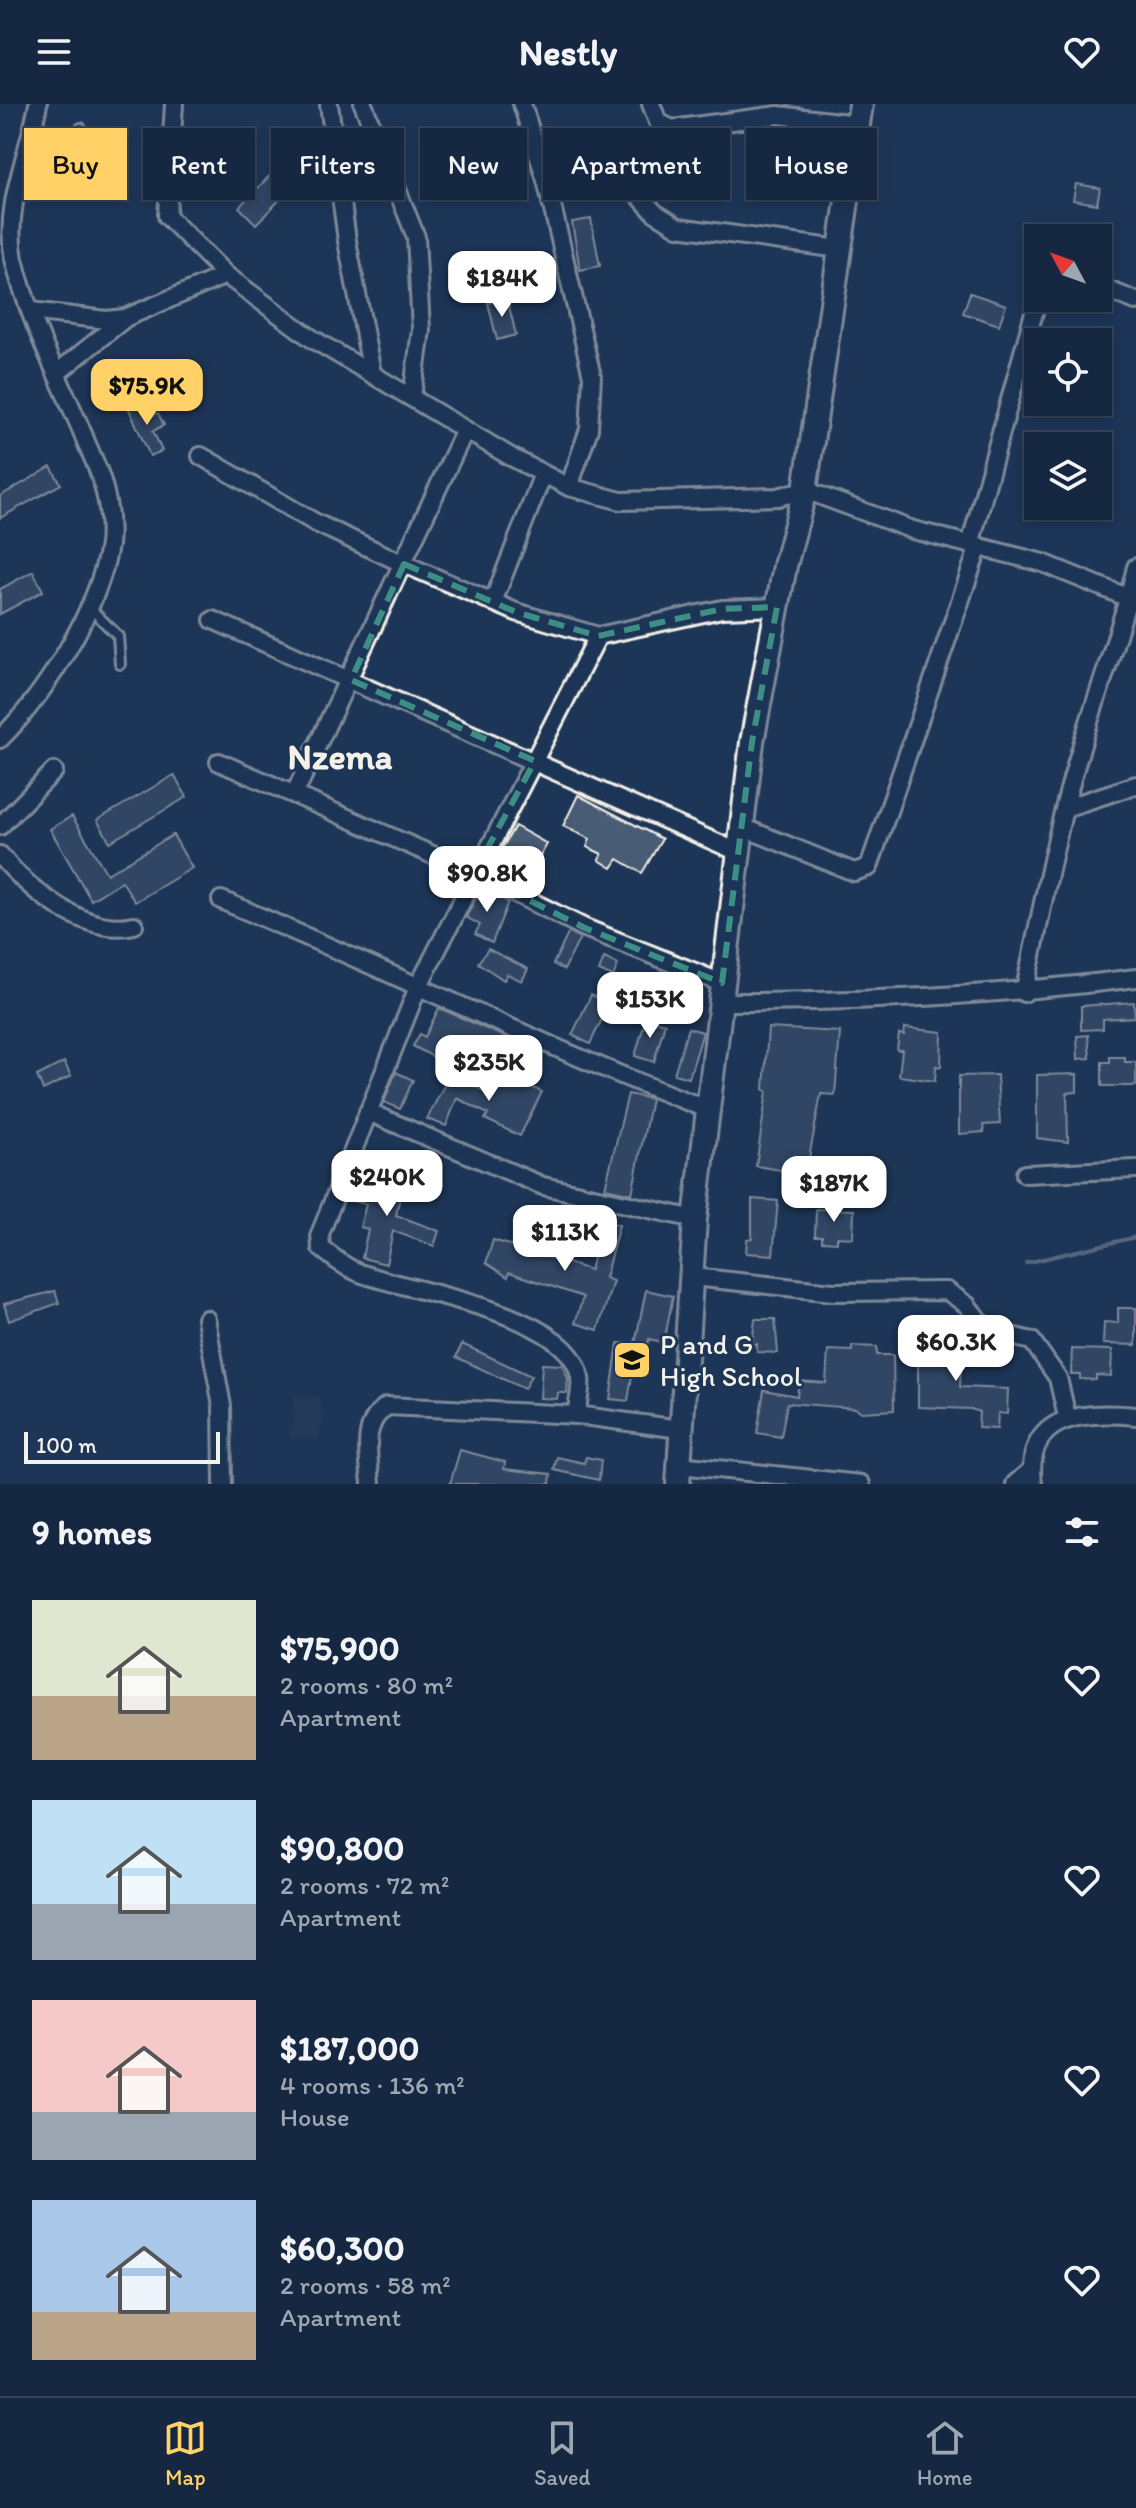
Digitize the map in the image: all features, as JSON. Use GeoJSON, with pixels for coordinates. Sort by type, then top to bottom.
{"type":"FeatureCollection","features":[{"type":"Feature","properties":{"kind":"street"},"geometry":{"type":"LineString","coordinates":[[0,739],[18,721],[68,647],[88,605],[109,545],[109,515],[103,483],[31,311],[12,238],[18,188],[38,104]]}},
{"type":"Feature","properties":{"kind":"street"},"geometry":{"type":"LineString","coordinates":[[174,104],[167,216],[226,275],[311,338],[543,474],[569,487],[604,498],[638,501],[778,497],[805,490],[913,530],[1056,568],[1132,600]]}},
{"type":"Feature","properties":{"kind":"street"},"geometry":{"type":"LineString","coordinates":[[329,104],[347,241],[372,373]]}},
{"type":"Feature","properties":{"kind":"street"},"geometry":{"type":"LineString","coordinates":[[363,104],[416,237],[421,330],[412,397]]}},
{"type":"Feature","properties":{"kind":"street"},"geometry":{"type":"LineString","coordinates":[[522,104],[543,170]]}},
{"type":"Feature","properties":{"kind":"street"},"geometry":{"type":"LineString","coordinates":[[651,104],[658,122],[672,129],[726,112],[859,114],[805,490],[777,607],[752,742],[695,1219],[678,1474],[861,1484]]}},
{"type":"Feature","properties":{"kind":"street"},"geometry":{"type":"LineString","coordinates":[[551,200],[577,304],[594,391],[589,429],[569,487]]}},
{"type":"Feature","properties":{"kind":"street"},"geometry":{"type":"LineString","coordinates":[[643,200],[654,212],[678,227],[839,249]]}},
{"type":"Feature","properties":{"kind":"street"},"geometry":{"type":"LineString","coordinates":[[57,373],[125,318],[226,275]]}},
{"type":"Feature","properties":{"kind":"street"},"geometry":{"type":"LineString","coordinates":[[1112,292],[1136,301]]}},
{"type":"Feature","properties":{"kind":"street"},"geometry":{"type":"LineString","coordinates":[[31,311],[106,320],[125,318]]}},
{"type":"Feature","properties":{"kind":"street"},"geometry":{"type":"LineString","coordinates":[[742,827],[854,872],[869,867],[975,546],[1034,312]]}},
{"type":"Feature","properties":{"kind":"street"},"geometry":{"type":"LineString","coordinates":[[295,793],[351,680],[465,430]]}},
{"type":"Feature","properties":{"kind":"street"},"geometry":{"type":"LineString","coordinates":[[201,456],[316,523],[404,564],[493,602],[598,636],[669,623],[722,609],[777,607]]}},
{"type":"Feature","properties":{"kind":"street"},"geometry":{"type":"LineString","coordinates":[[493,602],[543,474]]}},
{"type":"Feature","properties":{"kind":"street"},"geometry":{"type":"LineString","coordinates":[[1024,993],[1065,808],[1132,600],[1136,567]]}},
{"type":"Feature","properties":{"kind":"street"},"geometry":{"type":"LineString","coordinates":[[213,620],[738,852]]}},
{"type":"Feature","properties":{"kind":"street"},"geometry":{"type":"LineString","coordinates":[[576,1415],[580,1378],[565,1349],[546,1333],[459,1301],[355,1271],[321,1248],[323,1221],[418,987],[598,636]]}},
{"type":"Feature","properties":{"kind":"street"},"geometry":{"type":"LineString","coordinates":[[219,762],[474,873],[721,992],[918,1000],[1024,993],[1136,978]]}},
{"type":"Feature","properties":{"kind":"street"},"geometry":{"type":"LineString","coordinates":[[0,826],[54,771]]}},
{"type":"Feature","properties":{"kind":"street"},"geometry":{"type":"LineString","coordinates":[[1065,808],[1136,785]]}},
{"type":"Feature","properties":{"kind":"street"},"geometry":{"type":"LineString","coordinates":[[0,855],[29,888],[57,906],[114,930],[134,925]]}},
{"type":"Feature","properties":{"kind":"street"},"geometry":{"type":"LineString","coordinates":[[221,900],[538,1043],[707,1109]]}},
{"type":"Feature","properties":{"kind":"street"},"geometry":{"type":"LineString","coordinates":[[368,1112],[543,1186],[695,1219]]}},
{"type":"Feature","properties":{"kind":"street"},"geometry":{"type":"LineString","coordinates":[[1025,1174],[1136,1169]]}},
{"type":"Feature","properties":{"kind":"street"},"geometry":{"type":"LineString","coordinates":[[693,1277],[833,1292],[947,1291],[967,1305],[986,1330],[1032,1341],[1058,1378],[1067,1417]]}},
{"type":"Feature","properties":{"kind":"street"},"geometry":{"type":"LineString","coordinates":[[206,1319],[222,1406],[223,1484]]}},
{"type":"Feature","properties":{"kind":"street"},"geometry":{"type":"LineString","coordinates":[[371,1484],[370,1426],[376,1414],[387,1406],[576,1415],[680,1429]]}},
{"type":"Feature","properties":{"kind":"street"},"geometry":{"type":"LineString","coordinates":[[1015,1484],[1032,1477],[1038,1442],[1067,1417],[1136,1416]]}},
{"type":"Feature","properties":{"kind":"lane"},"geometry":{"type":"LineString","coordinates":[[18,188],[24,186]]}},
{"type":"Feature","properties":{"kind":"lane"},"geometry":{"type":"LineString","coordinates":[[88,605],[118,636],[120,664]]}},
{"type":"Feature","properties":{"kind":"highlighted area"},"geometry":{"type":"Polygon","coordinates":[[[404,564],[516,612],[598,636],[722,609],[777,607],[752,742],[722,983],[585,928],[474,873],[535,761],[351,680],[404,564]]]}},
{"type":"Feature","properties":{"kind":"shaded area"},"geometry":{"type":"Polygon","coordinates":[[[294,1395],[321,1398],[320,1410],[325,1411],[319,1440],[290,1438],[294,1395]]]}},
{"type":"Feature","properties":{"kind":"building"},"geometry":{"type":"Polygon","coordinates":[[[271,174],[271,200],[280,200],[256,224],[239,207],[246,200],[255,200],[255,191],[271,174]]]}},
{"type":"Feature","properties":{"kind":"building"},"geometry":{"type":"Polygon","coordinates":[[[1076,184],[1100,188],[1097,204],[1073,200],[1076,184]]]}},
{"type":"Feature","properties":{"kind":"building"},"geometry":{"type":"Polygon","coordinates":[[[591,219],[600,266],[580,270],[572,222],[591,219]]]}},
{"type":"Feature","properties":{"kind":"building"},"geometry":{"type":"Polygon","coordinates":[[[970,293],[1006,305],[999,325],[963,313],[970,293]]]}},
{"type":"Feature","properties":{"kind":"building"},"geometry":{"type":"Polygon","coordinates":[[[507,298],[516,335],[497,340],[488,303],[507,298]]]}},
{"type":"Feature","properties":{"kind":"building"},"geometry":{"type":"Polygon","coordinates":[[[140,401],[147,418],[158,413],[164,425],[153,431],[162,451],[150,456],[128,407],[140,401]]]}},
{"type":"Feature","properties":{"kind":"building"},"geometry":{"type":"Polygon","coordinates":[[[51,467],[61,484],[0,518],[0,496],[51,467]]]}},
{"type":"Feature","properties":{"kind":"building"},"geometry":{"type":"Polygon","coordinates":[[[33,571],[43,591],[0,614],[0,589],[33,571]]]}},
{"type":"Feature","properties":{"kind":"building"},"geometry":{"type":"Polygon","coordinates":[[[174,775],[187,797],[110,842],[97,820],[174,775]]]}},
{"type":"Feature","properties":{"kind":"building"},"geometry":{"type":"Polygon","coordinates":[[[578,795],[662,839],[642,873],[618,859],[612,868],[599,860],[602,854],[587,847],[590,839],[563,826],[578,795]]]}},
{"type":"Feature","properties":{"kind":"building"},"geometry":{"type":"Polygon","coordinates":[[[72,816],[107,874],[173,835],[192,868],[135,902],[122,881],[91,900],[50,829],[72,816]]]}},
{"type":"Feature","properties":{"kind":"building"},"geometry":{"type":"Polygon","coordinates":[[[515,826],[547,844],[528,878],[497,857],[515,826]]]}},
{"type":"Feature","properties":{"kind":"building"},"geometry":{"type":"Polygon","coordinates":[[[481,889],[508,902],[492,943],[475,934],[480,925],[466,917],[481,889]]]}},
{"type":"Feature","properties":{"kind":"building"},"geometry":{"type":"Polygon","coordinates":[[[569,932],[580,938],[564,970],[553,964],[569,932]]]}},
{"type":"Feature","properties":{"kind":"building"},"geometry":{"type":"Polygon","coordinates":[[[488,949],[528,969],[522,981],[507,974],[504,980],[478,963],[488,949]]]}},
{"type":"Feature","properties":{"kind":"building"},"geometry":{"type":"Polygon","coordinates":[[[604,958],[618,964],[613,977],[599,971],[604,958]]]}},
{"type":"Feature","properties":{"kind":"building"},"geometry":{"type":"Polygon","coordinates":[[[613,977],[629,987],[614,1018],[605,1013],[590,1044],[572,1035],[591,995],[604,1001],[613,977]]]}},
{"type":"Feature","properties":{"kind":"building"},"geometry":{"type":"Polygon","coordinates":[[[1134,1002],[1135,1017],[1103,1019],[1103,1029],[1081,1030],[1081,1006],[1134,1002]]]}},
{"type":"Feature","properties":{"kind":"building"},"geometry":{"type":"Polygon","coordinates":[[[439,1008],[512,1040],[497,1072],[453,1051],[446,1064],[413,1046],[420,1034],[425,1037],[439,1008]]]}},
{"type":"Feature","properties":{"kind":"building"},"geometry":{"type":"Polygon","coordinates":[[[646,1018],[665,1023],[654,1062],[635,1056],[646,1018]]]}},
{"type":"Feature","properties":{"kind":"building"},"geometry":{"type":"Polygon","coordinates":[[[688,1028],[703,1032],[689,1078],[674,1074],[688,1028]]]}},
{"type":"Feature","properties":{"kind":"building"},"geometry":{"type":"Polygon","coordinates":[[[768,1028],[840,1032],[835,1095],[821,1094],[806,1174],[756,1166],[767,1091],[764,1090],[768,1028]]]}},
{"type":"Feature","properties":{"kind":"building"},"geometry":{"type":"Polygon","coordinates":[[[905,1028],[942,1032],[941,1067],[936,1066],[935,1081],[899,1076],[902,1050],[897,1050],[899,1034],[904,1035],[905,1028]]]}},
{"type":"Feature","properties":{"kind":"building"},"geometry":{"type":"Polygon","coordinates":[[[1088,1035],[1090,1058],[1078,1059],[1077,1036],[1088,1035]]]}},
{"type":"Feature","properties":{"kind":"building"},"geometry":{"type":"Polygon","coordinates":[[[1110,1057],[1125,1057],[1125,1062],[1136,1062],[1136,1086],[1102,1086],[1102,1062],[1110,1062],[1110,1057]]]}},
{"type":"Feature","properties":{"kind":"building"},"geometry":{"type":"Polygon","coordinates":[[[64,1062],[71,1076],[43,1090],[37,1076],[64,1062]]]}},
{"type":"Feature","properties":{"kind":"building"},"geometry":{"type":"Polygon","coordinates":[[[396,1072],[413,1080],[400,1109],[384,1102],[396,1072]]]}},
{"type":"Feature","properties":{"kind":"building"},"geometry":{"type":"Polygon","coordinates":[[[450,1074],[494,1096],[504,1074],[542,1092],[520,1136],[485,1119],[488,1114],[457,1098],[446,1126],[427,1119],[450,1074]]]}},
{"type":"Feature","properties":{"kind":"building"},"geometry":{"type":"Polygon","coordinates":[[[1077,1074],[1077,1092],[1067,1093],[1068,1142],[1037,1138],[1037,1075],[1077,1074]]]}},
{"type":"Feature","properties":{"kind":"building"},"geometry":{"type":"Polygon","coordinates":[[[997,1075],[1000,1124],[983,1125],[984,1132],[959,1134],[959,1076],[997,1075]]]}},
{"type":"Feature","properties":{"kind":"building"},"geometry":{"type":"Polygon","coordinates":[[[628,1094],[651,1099],[632,1194],[605,1188],[628,1094]]]}},
{"type":"Feature","properties":{"kind":"building"},"geometry":{"type":"Polygon","coordinates":[[[392,1167],[406,1171],[396,1215],[439,1231],[434,1246],[393,1231],[386,1264],[362,1258],[368,1229],[360,1227],[366,1204],[348,1200],[353,1183],[386,1192],[392,1167]]]}},
{"type":"Feature","properties":{"kind":"building"},"geometry":{"type":"Polygon","coordinates":[[[752,1199],[778,1201],[773,1255],[746,1253],[747,1239],[752,1238],[752,1199]]]}},
{"type":"Feature","properties":{"kind":"building"},"geometry":{"type":"Polygon","coordinates":[[[816,1209],[854,1210],[853,1238],[837,1237],[837,1242],[822,1241],[822,1236],[815,1236],[816,1209]]]}},
{"type":"Feature","properties":{"kind":"building"},"geometry":{"type":"Polygon","coordinates":[[[603,1220],[619,1225],[605,1278],[613,1281],[598,1330],[575,1323],[583,1297],[509,1272],[508,1277],[486,1263],[493,1240],[590,1270],[603,1220]]]}},
{"type":"Feature","properties":{"kind":"building"},"geometry":{"type":"Polygon","coordinates":[[[646,1290],[673,1296],[664,1343],[649,1339],[644,1364],[634,1363],[628,1401],[610,1399],[618,1343],[635,1344],[646,1290]]]}},
{"type":"Feature","properties":{"kind":"building"},"geometry":{"type":"Polygon","coordinates":[[[55,1291],[59,1303],[9,1321],[4,1304],[55,1291]]]}},
{"type":"Feature","properties":{"kind":"building"},"geometry":{"type":"Polygon","coordinates":[[[1118,1308],[1136,1308],[1136,1345],[1103,1344],[1104,1322],[1118,1323],[1118,1308]]]}},
{"type":"Feature","properties":{"kind":"building"},"geometry":{"type":"Polygon","coordinates":[[[755,1319],[775,1319],[778,1353],[757,1352],[757,1344],[752,1344],[755,1319]]]}},
{"type":"Feature","properties":{"kind":"building"},"geometry":{"type":"Polygon","coordinates":[[[950,1321],[963,1321],[960,1387],[1008,1389],[1007,1414],[998,1413],[997,1429],[978,1428],[979,1412],[971,1409],[918,1407],[918,1349],[949,1350],[950,1321]]]}},
{"type":"Feature","properties":{"kind":"building"},"geometry":{"type":"Polygon","coordinates":[[[462,1344],[531,1376],[524,1389],[456,1357],[462,1344]]]}},
{"type":"Feature","properties":{"kind":"building"},"geometry":{"type":"Polygon","coordinates":[[[852,1346],[877,1347],[877,1355],[893,1355],[894,1410],[862,1412],[855,1408],[787,1403],[781,1437],[757,1433],[764,1390],[797,1396],[799,1381],[826,1383],[828,1350],[852,1351],[852,1346]]]}},
{"type":"Feature","properties":{"kind":"building"},"geometry":{"type":"Polygon","coordinates":[[[1072,1349],[1112,1350],[1111,1376],[1096,1375],[1096,1380],[1080,1379],[1080,1374],[1071,1374],[1072,1349]]]}},
{"type":"Feature","properties":{"kind":"building"},"geometry":{"type":"Polygon","coordinates":[[[542,1364],[562,1365],[568,1378],[567,1393],[558,1393],[557,1399],[540,1398],[542,1364]]]}},
{"type":"Feature","properties":{"kind":"building"},"geometry":{"type":"Polygon","coordinates":[[[460,1450],[505,1462],[504,1469],[551,1474],[550,1484],[450,1484],[460,1450]]]}},
{"type":"Feature","properties":{"kind":"building"},"geometry":{"type":"Polygon","coordinates":[[[557,1457],[584,1463],[586,1457],[601,1460],[599,1480],[554,1470],[557,1457]]]}},
{"type":"Feature","properties":{"kind":"waterway"},"geometry":{"type":"LineString","coordinates":[[1026,1263],[1136,1237]]}},
{"type":"Feature","properties":{"kind":"place","name":"P and G High School"},"geometry":{"type":"Point","coordinates":[632,1360]}},
{"type":"Feature","properties":{"kind":"district","name":"Nzema"},"geometry":{"type":"Point","coordinates":[340,756]}}]}
